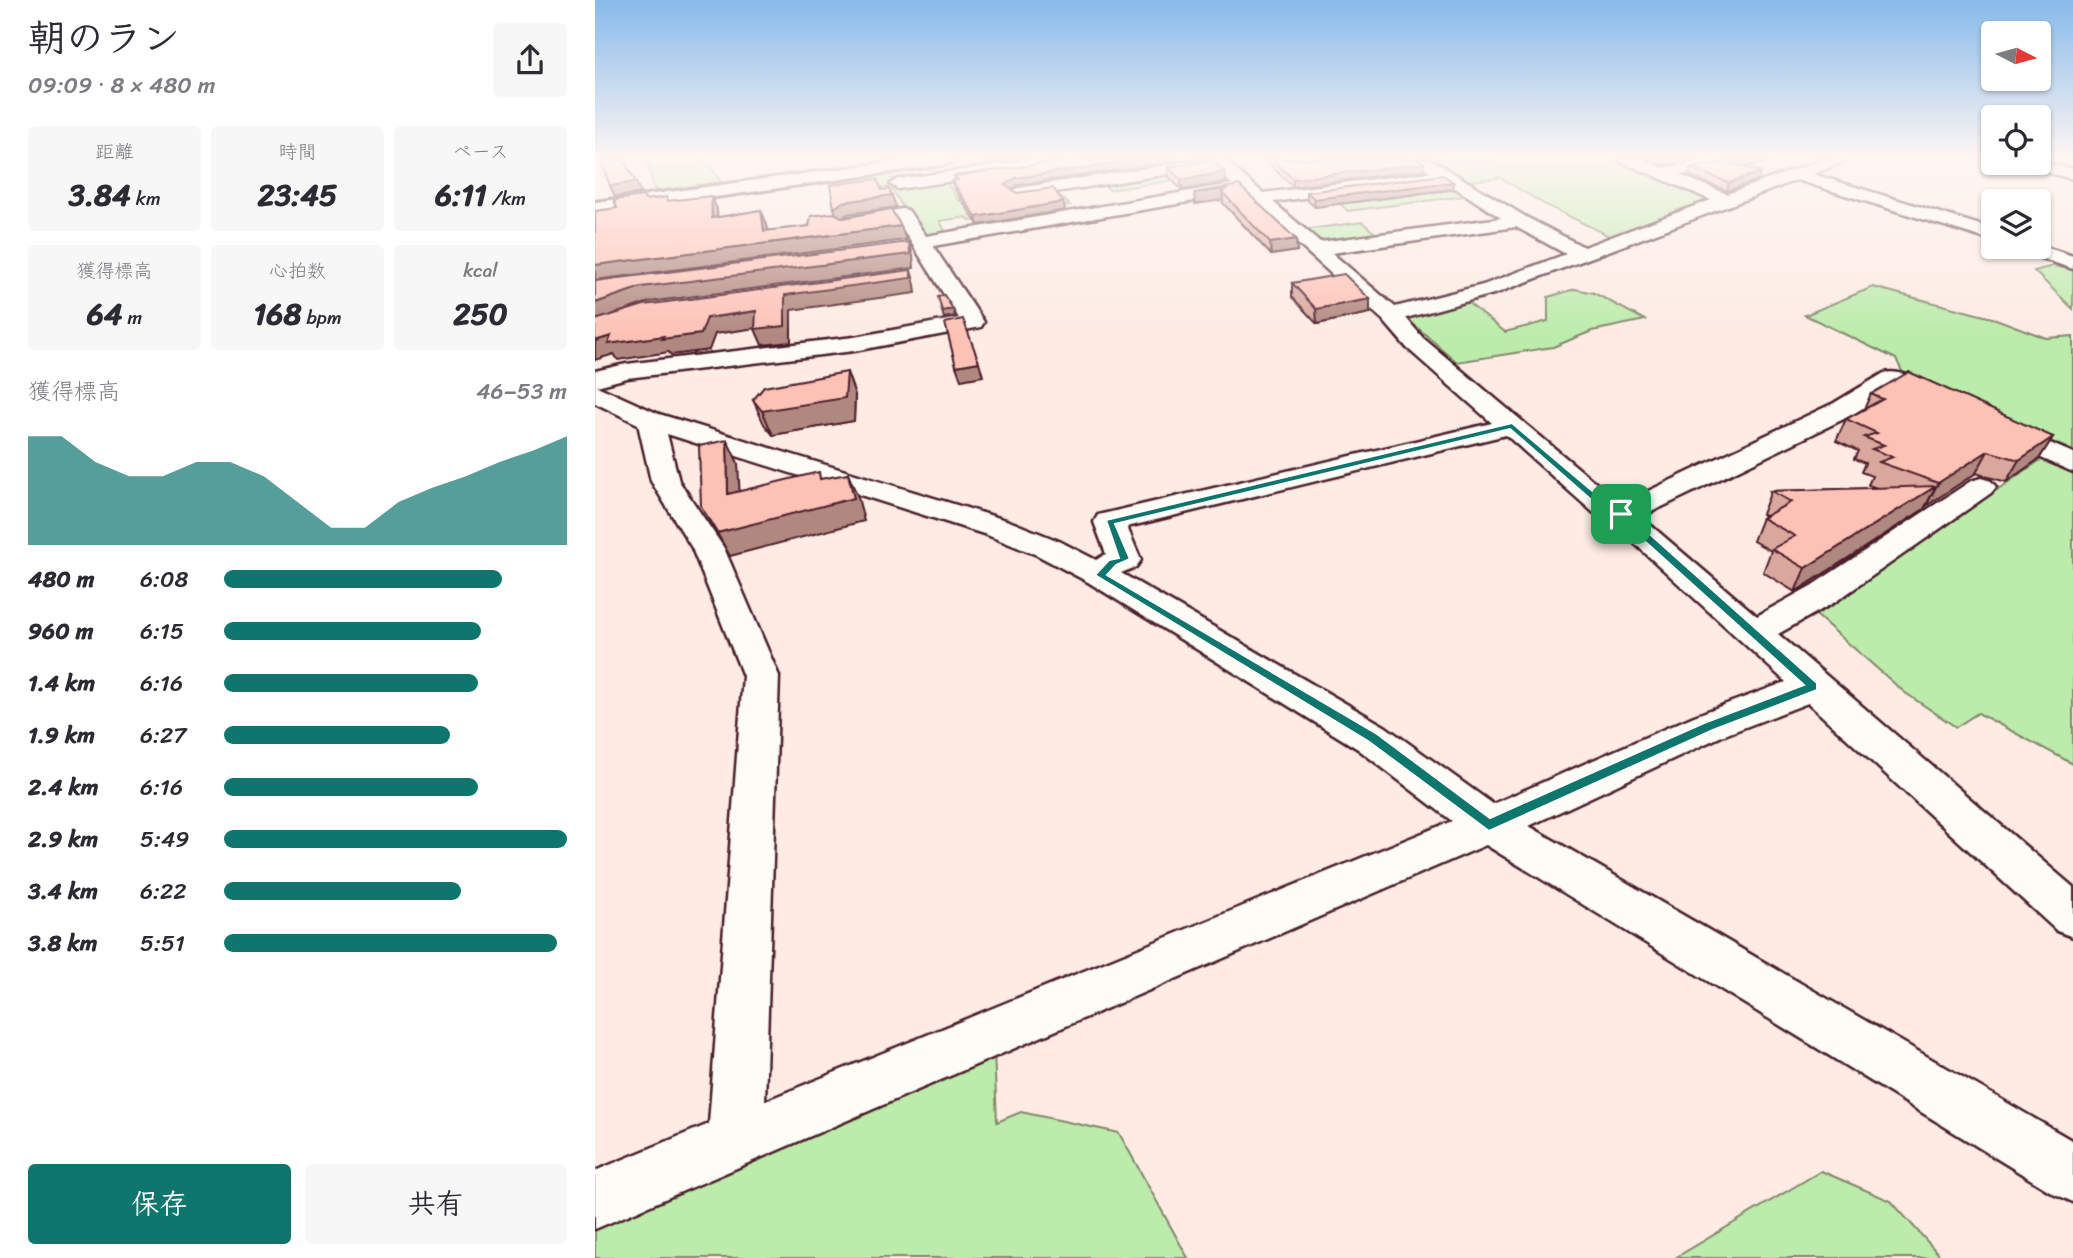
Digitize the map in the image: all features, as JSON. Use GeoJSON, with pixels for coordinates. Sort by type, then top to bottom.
{"type":"FeatureCollection","features":[{"type":"Feature","properties":{"kind":"street"},"geometry":{"type":"LineString","coordinates":[[833,236],[914,233],[1052,218]]}},
{"type":"Feature","properties":{"kind":"street"},"geometry":{"type":"LineString","coordinates":[[1280,218],[1391,315],[1415,343],[1607,508],[1621,514],[2073,916]]}},
{"type":"Feature","properties":{"kind":"street"},"geometry":{"type":"LineString","coordinates":[[1515,218],[1582,254]]}},
{"type":"Feature","properties":{"kind":"street"},"geometry":{"type":"LineString","coordinates":[[1391,315],[1490,289],[1679,218]]}},
{"type":"Feature","properties":{"kind":"street"},"geometry":{"type":"LineString","coordinates":[[1944,218],[1981,231]]}},
{"type":"Feature","properties":{"kind":"street"},"geometry":{"type":"LineString","coordinates":[[1315,249],[1519,220]]}},
{"type":"Feature","properties":{"kind":"street"},"geometry":{"type":"LineString","coordinates":[[595,379],[626,370],[854,344],[973,322],[914,233],[848,223]]}},
{"type":"Feature","properties":{"kind":"street"},"geometry":{"type":"LineString","coordinates":[[897,249],[914,233]]}},
{"type":"Feature","properties":{"kind":"street"},"geometry":{"type":"LineString","coordinates":[[2051,255],[2073,263]]}},
{"type":"Feature","properties":{"kind":"street"},"geometry":{"type":"LineString","coordinates":[[916,276],[942,273]]}},
{"type":"Feature","properties":{"kind":"street"},"geometry":{"type":"LineString","coordinates":[[1621,514],[1843,409],[1893,378],[2073,464]]}},
{"type":"Feature","properties":{"kind":"street"},"geometry":{"type":"LineString","coordinates":[[595,394],[650,420],[998,528],[1048,548],[1100,575],[1373,738],[1489,825],[2073,1173]]}},
{"type":"Feature","properties":{"kind":"street"},"geometry":{"type":"LineString","coordinates":[[650,420],[665,481],[708,548],[761,676],[736,1142]]}},
{"type":"Feature","properties":{"kind":"street"},"geometry":{"type":"LineString","coordinates":[[1100,575],[1113,562],[1125,559],[1109,522],[1512,426]]}},
{"type":"Feature","properties":{"kind":"street"},"geometry":{"type":"LineString","coordinates":[[1753,633],[1823,594],[1981,487]]}},
{"type":"Feature","properties":{"kind":"street"},"geometry":{"type":"LineString","coordinates":[[595,1200],[1489,825],[1708,726],[1813,687]]}},
{"type":"Feature","properties":{"kind":"green space"},"geometry":{"type":"Polygon","coordinates":[[[909,218],[962,218],[940,221],[948,237],[921,239],[909,218]]]}},
{"type":"Feature","properties":{"kind":"green space"},"geometry":{"type":"Polygon","coordinates":[[[968,218],[991,218],[970,221],[968,218]]]}},
{"type":"Feature","properties":{"kind":"green space"},"geometry":{"type":"Polygon","coordinates":[[[1572,218],[1665,218],[1613,238],[1572,218]]]}},
{"type":"Feature","properties":{"kind":"green space"},"geometry":{"type":"Polygon","coordinates":[[[1362,222],[1381,238],[1326,246],[1303,230],[1362,222]]]}},
{"type":"Feature","properties":{"kind":"green space"},"geometry":{"type":"Polygon","coordinates":[[[2053,266],[2073,270],[2073,309],[2034,271],[2053,266]]]}},
{"type":"Feature","properties":{"kind":"green space"},"geometry":{"type":"Polygon","coordinates":[[[1873,287],[1996,319],[2046,338],[2073,336],[2073,451],[1905,377],[1896,359],[1805,315],[1873,287]]]}},
{"type":"Feature","properties":{"kind":"green space"},"geometry":{"type":"Polygon","coordinates":[[[1575,289],[1594,293],[1645,320],[1592,331],[1553,347],[1457,362],[1405,317],[1467,302],[1505,332],[1548,321],[1548,297],[1575,289]]]}},
{"type":"Feature","properties":{"kind":"green space"},"geometry":{"type":"Polygon","coordinates":[[[2048,455],[2073,467],[2073,764],[1978,713],[1956,727],[1904,692],[1815,614],[2048,455]]]}},
{"type":"Feature","properties":{"kind":"green space"},"geometry":{"type":"Polygon","coordinates":[[[994,1050],[997,1122],[1021,1112],[1119,1133],[1188,1258],[595,1258],[595,1211],[994,1050]]]}},
{"type":"Feature","properties":{"kind":"green space"},"geometry":{"type":"Polygon","coordinates":[[[1821,1171],[1891,1201],[1942,1258],[1675,1258],[1821,1171]]]}},
{"type":"Feature","properties":{"kind":"building"},"geometry":{"type":"Polygon","coordinates":[[[595,218],[762,218],[764,231],[809,226],[811,218],[896,218],[901,226],[595,265],[595,218]]]}},
{"type":"Feature","properties":{"kind":"building"},"geometry":{"type":"Polygon","coordinates":[[[1246,218],[1274,218],[1296,239],[1270,243],[1246,218]]]}},
{"type":"Feature","properties":{"kind":"building"},"geometry":{"type":"Polygon","coordinates":[[[909,242],[910,254],[641,287],[595,303],[595,281],[909,242]]]}},
{"type":"Feature","properties":{"kind":"building"},"geometry":{"type":"Polygon","coordinates":[[[911,270],[911,278],[785,295],[785,326],[755,329],[756,311],[707,318],[701,334],[608,344],[611,336],[595,341],[595,320],[644,305],[911,270]]]}},
{"type":"Feature","properties":{"kind":"building"},"geometry":{"type":"Polygon","coordinates":[[[1344,274],[1370,299],[1316,309],[1292,283],[1344,274]]]}},
{"type":"Feature","properties":{"kind":"building"},"geometry":{"type":"Polygon","coordinates":[[[944,295],[953,309],[942,311],[938,297],[944,295]]]}},
{"type":"Feature","properties":{"kind":"building"},"geometry":{"type":"Polygon","coordinates":[[[963,319],[979,362],[956,366],[945,323],[963,319]]]}},
{"type":"Feature","properties":{"kind":"building"},"geometry":{"type":"Polygon","coordinates":[[[847,372],[845,398],[762,411],[753,400],[764,387],[847,372]]]}},
{"type":"Feature","properties":{"kind":"building"},"geometry":{"type":"Polygon","coordinates":[[[1909,372],[2053,437],[2019,460],[1988,451],[1938,483],[1879,462],[1893,457],[1872,449],[1884,445],[1864,437],[1877,433],[1846,419],[1883,399],[1871,394],[1909,372]]]}},
{"type":"Feature","properties":{"kind":"building"},"geometry":{"type":"Polygon","coordinates":[[[727,440],[728,494],[819,472],[820,479],[848,474],[854,498],[717,533],[701,506],[699,446],[727,440]]]}},
{"type":"Feature","properties":{"kind":"building"},"geometry":{"type":"Polygon","coordinates":[[[1936,486],[1805,568],[1772,549],[1795,536],[1762,518],[1791,502],[1771,491],[1936,486]]]}},
{"type":"Feature","properties":{"kind":"route"},"geometry":{"type":"LineString","coordinates":[[1512,426],[1607,508],[1621,514],[1813,687],[1708,726],[1489,825],[1373,738],[1100,575],[1113,562],[1125,559],[1109,522],[1512,426]]}}]}
